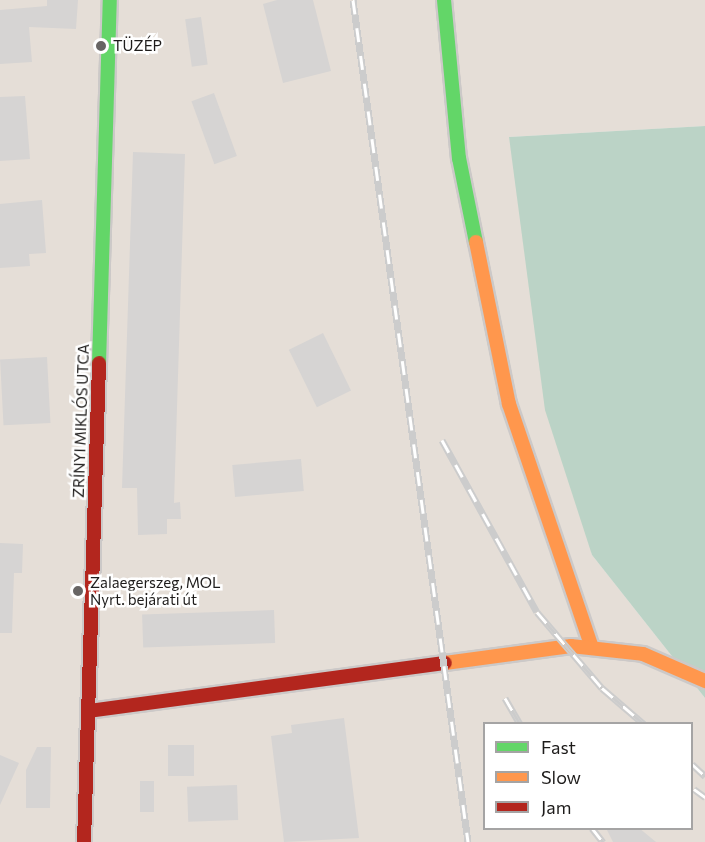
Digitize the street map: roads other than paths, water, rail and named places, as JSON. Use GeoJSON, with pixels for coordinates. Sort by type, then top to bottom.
{"type":"FeatureCollection","features":[{"type":"Feature","properties":{"kind":"street","name":"ZRÍNYI MIKLÓS UTCA"},"geometry":{"type":"LineString","coordinates":[[84,842],[110,0]]}},
{"type":"Feature","properties":{"kind":"street"},"geometry":{"type":"LineString","coordinates":[[444,0],[459,158],[507,394],[591,645]]}},
{"type":"Feature","properties":{"kind":"street"},"geometry":{"type":"LineString","coordinates":[[89,711],[591,645],[643,654],[705,681]]}},
{"type":"Feature","properties":{"kind":"railway"},"geometry":{"type":"LineString","coordinates":[[353,0],[468,842]]}},
{"type":"Feature","properties":{"kind":"railway"},"geometry":{"type":"LineString","coordinates":[[442,440],[537,612],[602,688],[642,722]]}},
{"type":"Feature","properties":{"kind":"railway"},"geometry":{"type":"LineString","coordinates":[[505,698],[519,722]]}},
{"type":"Feature","properties":{"kind":"railway"},"geometry":{"type":"LineString","coordinates":[[693,765],[705,776]]}},
{"type":"Feature","properties":{"kind":"railway"},"geometry":{"type":"LineString","coordinates":[[694,789],[705,797]]}},
{"type":"Feature","properties":{"kind":"railway"},"geometry":{"type":"LineString","coordinates":[[594,830],[603,842]]}},
{"type":"Feature","properties":{"kind":"place","name":"TÜZÉP"},"geometry":{"type":"Point","coordinates":[101,46]}},
{"type":"Feature","properties":{"kind":"place","name":"Zalaegerszeg, MOL Nyrt. bejárati út"},"geometry":{"type":"Point","coordinates":[78,591]}}]}
